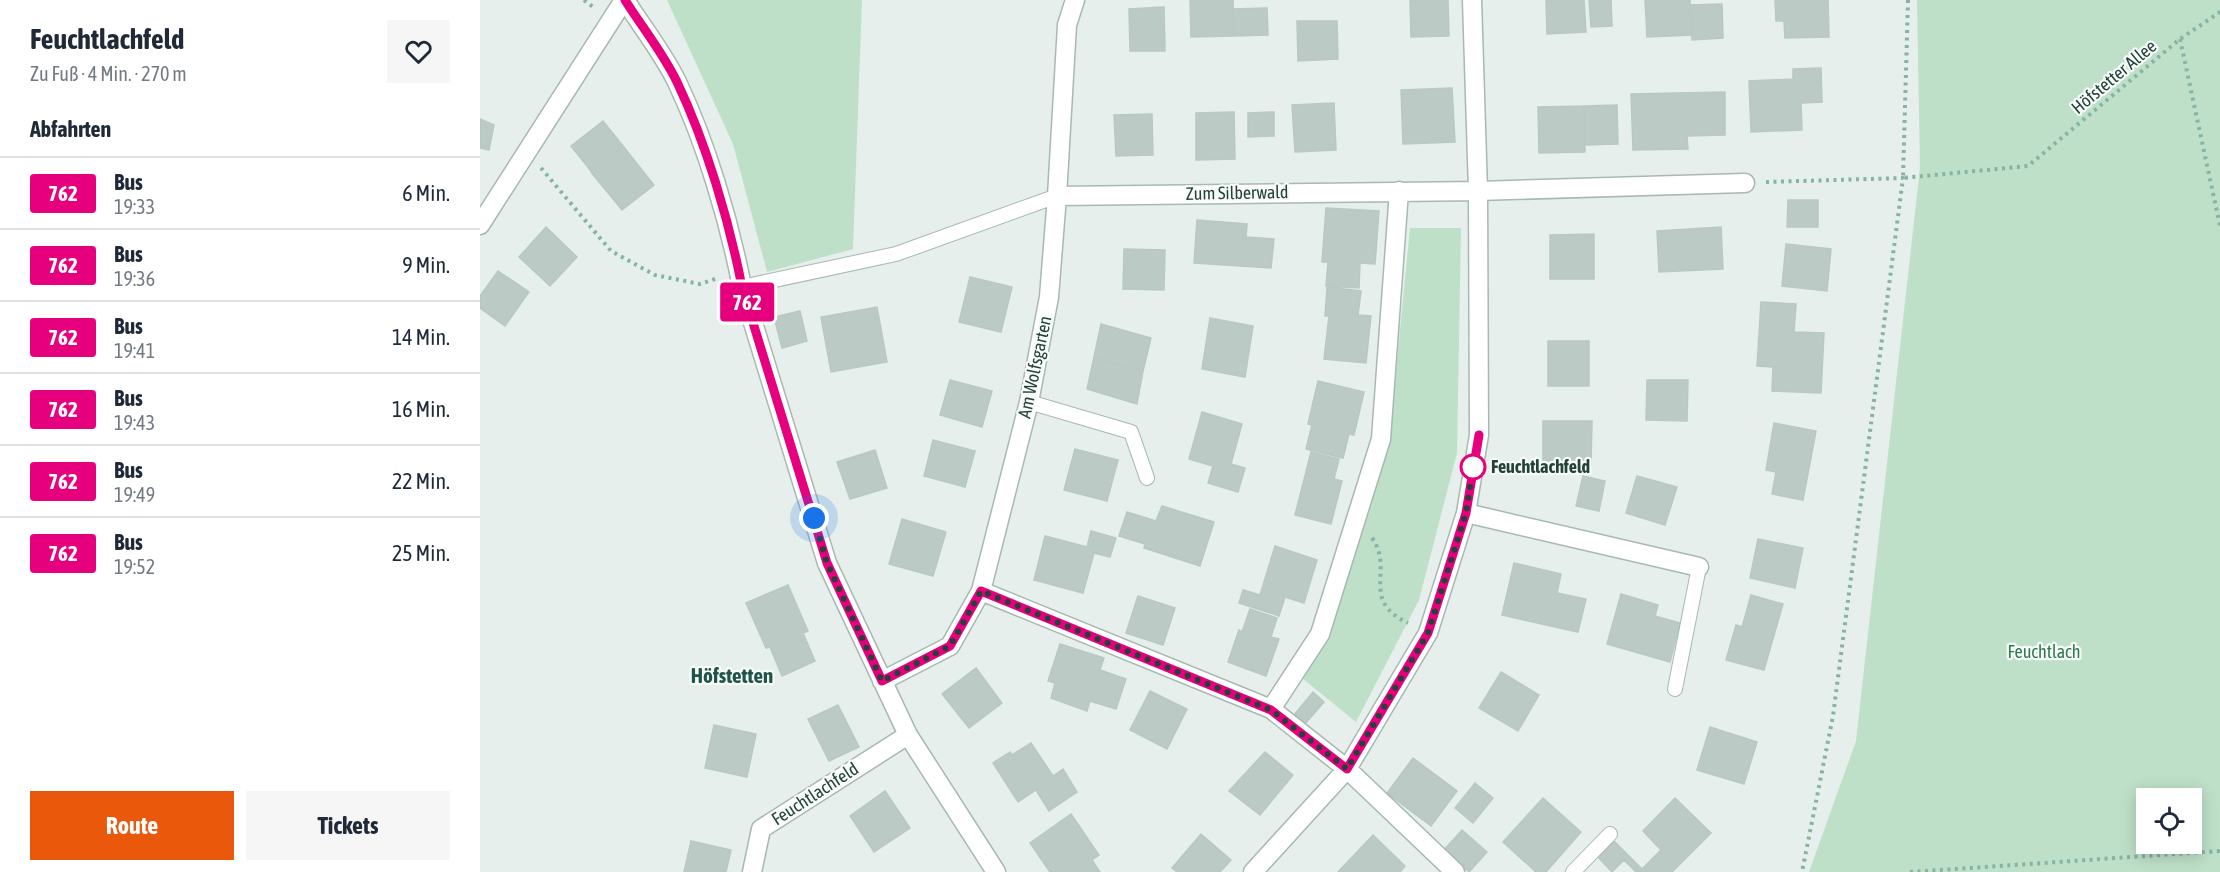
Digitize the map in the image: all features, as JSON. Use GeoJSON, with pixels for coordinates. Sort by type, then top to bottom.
{"type":"FeatureCollection","features":[{"type":"Feature","properties":{"kind":"street"},"geometry":{"type":"LineString","coordinates":[[480,225],[625,0],[676,80],[705,148],[742,287],[827,563],[908,735],[996,872]]}},
{"type":"Feature","properties":{"kind":"street","name":"Am Wolfsgarten"},"geometry":{"type":"LineString","coordinates":[[882,681],[950,646],[981,591],[1029,402],[1049,297],[1058,196],[1067,25],[1075,0]]}},
{"type":"Feature","properties":{"kind":"street"},"geometry":{"type":"LineString","coordinates":[[1253,872],[1347,769],[1428,633],[1466,513],[1479,435],[1478,190],[1472,0]]}},
{"type":"Feature","properties":{"kind":"street","name":"Zum Silberwald"},"geometry":{"type":"LineString","coordinates":[[1058,196],[1478,190],[1745,183]]}},
{"type":"Feature","properties":{"kind":"street"},"geometry":{"type":"LineString","coordinates":[[1271,710],[1320,634],[1381,439],[1399,191]]}},
{"type":"Feature","properties":{"kind":"street"},"geometry":{"type":"LineString","coordinates":[[1466,513],[1699,567]]}},
{"type":"Feature","properties":{"kind":"street"},"geometry":{"type":"LineString","coordinates":[[981,591],[1271,710],[1347,769],[1455,872]]}},
{"type":"Feature","properties":{"kind":"street","name":"Feuchtlachfeld"},"geometry":{"type":"LineString","coordinates":[[752,872],[761,829],[908,735]]}},
{"type":"Feature","properties":{"kind":"lane","name":"Zum Silberwald"},"geometry":{"type":"LineString","coordinates":[[742,287],[896,254],[1058,196]]}},
{"type":"Feature","properties":{"kind":"lane"},"geometry":{"type":"LineString","coordinates":[[1029,402],[1131,432],[1147,478]]}},
{"type":"Feature","properties":{"kind":"lane"},"geometry":{"type":"LineString","coordinates":[[1675,689],[1699,567]]}},
{"type":"Feature","properties":{"kind":"lane"},"geometry":{"type":"LineString","coordinates":[[1573,872],[1610,834]]}},
{"type":"Feature","properties":{"kind":"path"},"geometry":{"type":"LineString","coordinates":[[1802,872],[1833,716],[1903,178],[1908,0]]}},
{"type":"Feature","properties":{"kind":"path","name":"Höfstetter Allee"},"geometry":{"type":"LineString","coordinates":[[1903,178],[2028,166],[2180,39],[2220,12]]}},
{"type":"Feature","properties":{"kind":"path"},"geometry":{"type":"LineString","coordinates":[[2180,39],[2220,226]]}},
{"type":"Feature","properties":{"kind":"path"},"geometry":{"type":"LineString","coordinates":[[527,151],[612,251],[655,275],[700,284],[721,277]]}},
{"type":"Feature","properties":{"kind":"path"},"geometry":{"type":"LineString","coordinates":[[1745,183],[1903,178]]}},
{"type":"Feature","properties":{"kind":"path"},"geometry":{"type":"LineString","coordinates":[[1352,530],[1374,539],[1380,557],[1381,601],[1394,616],[1428,633]]}},
{"type":"Feature","properties":{"kind":"path"},"geometry":{"type":"LineString","coordinates":[[1910,872],[2220,851]]}},
{"type":"Feature","properties":{"kind":"green space"},"geometry":{"type":"Polygon","coordinates":[[[667,0],[862,0],[853,249],[767,272],[733,144],[667,0]]]}},
{"type":"Feature","properties":{"kind":"green space","name":"Feuchtlach"},"geometry":{"type":"Polygon","coordinates":[[[1917,0],[2220,0],[2220,872],[1809,872],[1856,741],[1920,168],[1917,0]]]}},
{"type":"Feature","properties":{"kind":"green space"},"geometry":{"type":"Polygon","coordinates":[[[1410,228],[1461,228],[1457,453],[1419,600],[1356,722],[1302,678],[1323,640],[1389,442],[1410,228]]]}},
{"type":"Feature","properties":{"kind":"building"},"geometry":{"type":"Polygon","coordinates":[[[1190,0],[1233,0],[1234,36],[1191,37],[1190,0]]]}},
{"type":"Feature","properties":{"kind":"building"},"geometry":{"type":"Polygon","coordinates":[[[1410,0],[1448,0],[1449,36],[1411,37],[1410,0]]]}},
{"type":"Feature","properties":{"kind":"building"},"geometry":{"type":"Polygon","coordinates":[[[1546,0],[1584,0],[1586,32],[1547,34],[1546,0]]]}},
{"type":"Feature","properties":{"kind":"building"},"geometry":{"type":"Polygon","coordinates":[[[1589,0],[1611,0],[1612,26],[1591,27],[1589,0]]]}},
{"type":"Feature","properties":{"kind":"building"},"geometry":{"type":"Polygon","coordinates":[[[1645,0],[1690,0],[1692,35],[1647,37],[1645,0]]]}},
{"type":"Feature","properties":{"kind":"building"},"geometry":{"type":"Polygon","coordinates":[[[1775,0],[1828,0],[1829,37],[1785,38],[1784,21],[1776,21],[1775,0]]]}},
{"type":"Feature","properties":{"kind":"building"},"geometry":{"type":"Polygon","coordinates":[[[1722,4],[1723,38],[1692,40],[1690,5],[1722,4]]]}},
{"type":"Feature","properties":{"kind":"building"},"geometry":{"type":"Polygon","coordinates":[[[1164,7],[1165,51],[1130,51],[1129,9],[1164,7]]]}},
{"type":"Feature","properties":{"kind":"building"},"geometry":{"type":"Polygon","coordinates":[[[1267,8],[1268,35],[1234,36],[1233,9],[1267,8]]]}},
{"type":"Feature","properties":{"kind":"building"},"geometry":{"type":"Polygon","coordinates":[[[1297,21],[1337,21],[1338,59],[1298,61],[1297,21]]]}},
{"type":"Feature","properties":{"kind":"building"},"geometry":{"type":"Polygon","coordinates":[[[1821,68],[1822,102],[1801,103],[1802,130],[1751,132],[1749,81],[1793,79],[1793,69],[1821,68]]]}},
{"type":"Feature","properties":{"kind":"building"},"geometry":{"type":"Polygon","coordinates":[[[1452,88],[1455,142],[1403,144],[1401,90],[1452,88]]]}},
{"type":"Feature","properties":{"kind":"building"},"geometry":{"type":"Polygon","coordinates":[[[1725,92],[1725,135],[1687,136],[1688,149],[1633,150],[1631,94],[1725,92]]]}},
{"type":"Feature","properties":{"kind":"building"},"geometry":{"type":"Polygon","coordinates":[[[1334,103],[1336,150],[1295,152],[1292,105],[1334,103]]]}},
{"type":"Feature","properties":{"kind":"building"},"geometry":{"type":"Polygon","coordinates":[[[1617,105],[1618,144],[1585,145],[1584,106],[1617,105]]]}},
{"type":"Feature","properties":{"kind":"building"},"geometry":{"type":"Polygon","coordinates":[[[1584,106],[1585,152],[1539,153],[1538,107],[1584,106]]]}},
{"type":"Feature","properties":{"kind":"building"},"geometry":{"type":"Polygon","coordinates":[[[1234,112],[1235,159],[1196,160],[1196,113],[1234,112]]]}},
{"type":"Feature","properties":{"kind":"building"},"geometry":{"type":"Polygon","coordinates":[[[1274,112],[1274,136],[1248,137],[1248,113],[1274,112]]]}},
{"type":"Feature","properties":{"kind":"building"},"geometry":{"type":"Polygon","coordinates":[[[1152,114],[1153,155],[1116,156],[1114,115],[1152,114]]]}},
{"type":"Feature","properties":{"kind":"building"},"geometry":{"type":"Polygon","coordinates":[[[480,119],[494,125],[489,150],[480,148],[480,119]]]}},
{"type":"Feature","properties":{"kind":"building"},"geometry":{"type":"Polygon","coordinates":[[[603,121],[623,146],[591,171],[571,146],[603,121]]]}},
{"type":"Feature","properties":{"kind":"building"},"geometry":{"type":"Polygon","coordinates":[[[623,146],[654,185],[622,210],[591,172],[623,146]]]}},
{"type":"Feature","properties":{"kind":"building"},"geometry":{"type":"Polygon","coordinates":[[[1788,200],[1818,200],[1818,227],[1787,227],[1788,200]]]}},
{"type":"Feature","properties":{"kind":"building"},"geometry":{"type":"Polygon","coordinates":[[[1326,208],[1379,211],[1375,264],[1360,263],[1359,288],[1326,286],[1328,262],[1322,262],[1326,208]]]}},
{"type":"Feature","properties":{"kind":"building"},"geometry":{"type":"Polygon","coordinates":[[[1197,220],[1247,224],[1246,237],[1274,239],[1271,268],[1194,263],[1197,220]]]}},
{"type":"Feature","properties":{"kind":"building"},"geometry":{"type":"Polygon","coordinates":[[[546,227],[577,257],[550,286],[519,257],[546,227]]]}},
{"type":"Feature","properties":{"kind":"building"},"geometry":{"type":"Polygon","coordinates":[[[1721,227],[1723,269],[1659,272],[1657,231],[1721,227]]]}},
{"type":"Feature","properties":{"kind":"building"},"geometry":{"type":"Polygon","coordinates":[[[1594,234],[1594,279],[1550,279],[1550,235],[1594,234]]]}},
{"type":"Feature","properties":{"kind":"building"},"geometry":{"type":"Polygon","coordinates":[[[1786,244],[1831,249],[1827,291],[1782,286],[1786,244]]]}},
{"type":"Feature","properties":{"kind":"building"},"geometry":{"type":"Polygon","coordinates":[[[1124,249],[1165,250],[1164,290],[1123,289],[1124,249]]]}},
{"type":"Feature","properties":{"kind":"building"},"geometry":{"type":"Polygon","coordinates":[[[498,271],[529,292],[505,326],[480,308],[480,296],[498,271]]]}},
{"type":"Feature","properties":{"kind":"building"},"geometry":{"type":"Polygon","coordinates":[[[970,277],[1012,287],[1001,332],[959,322],[970,277]]]}},
{"type":"Feature","properties":{"kind":"building"},"geometry":{"type":"Polygon","coordinates":[[[1327,287],[1361,291],[1358,315],[1371,316],[1366,363],[1324,359],[1329,316],[1325,316],[1327,287]]]}},
{"type":"Feature","properties":{"kind":"building"},"geometry":{"type":"Polygon","coordinates":[[[1761,302],[1796,304],[1794,332],[1824,333],[1821,393],[1772,391],[1773,367],[1757,366],[1761,302]]]}},
{"type":"Feature","properties":{"kind":"building"},"geometry":{"type":"Polygon","coordinates":[[[877,307],[887,362],[831,372],[821,317],[877,307]]]}},
{"type":"Feature","properties":{"kind":"building"},"geometry":{"type":"Polygon","coordinates":[[[800,311],[807,341],[782,348],[774,317],[800,311]]]}},
{"type":"Feature","properties":{"kind":"building"},"geometry":{"type":"Polygon","coordinates":[[[1210,318],[1253,326],[1245,377],[1202,369],[1210,318]]]}},
{"type":"Feature","properties":{"kind":"building"},"geometry":{"type":"Polygon","coordinates":[[[1101,324],[1151,338],[1143,371],[1094,357],[1101,324]]]}},
{"type":"Feature","properties":{"kind":"building"},"geometry":{"type":"Polygon","coordinates":[[[1548,341],[1589,341],[1589,386],[1548,386],[1548,341]]]}},
{"type":"Feature","properties":{"kind":"building"},"geometry":{"type":"Polygon","coordinates":[[[1094,357],[1143,371],[1137,404],[1087,389],[1094,357]]]}},
{"type":"Feature","properties":{"kind":"building"},"geometry":{"type":"Polygon","coordinates":[[[950,380],[992,391],[982,427],[940,415],[950,380]]]}},
{"type":"Feature","properties":{"kind":"building"},"geometry":{"type":"Polygon","coordinates":[[[1647,380],[1688,380],[1687,421],[1646,420],[1647,380]]]}},
{"type":"Feature","properties":{"kind":"building"},"geometry":{"type":"Polygon","coordinates":[[[1318,381],[1364,392],[1354,435],[1349,434],[1343,458],[1306,449],[1312,425],[1308,424],[1318,381]]]}},
{"type":"Feature","properties":{"kind":"building"},"geometry":{"type":"Polygon","coordinates":[[[1202,412],[1242,424],[1231,464],[1245,468],[1238,492],[1208,483],[1213,466],[1189,459],[1202,412]]]}},
{"type":"Feature","properties":{"kind":"building"},"geometry":{"type":"Polygon","coordinates":[[[1543,421],[1592,421],[1591,465],[1543,464],[1543,421]]]}},
{"type":"Feature","properties":{"kind":"building"},"geometry":{"type":"Polygon","coordinates":[[[1774,423],[1816,431],[1803,500],[1772,494],[1776,472],[1766,470],[1774,423]]]}},
{"type":"Feature","properties":{"kind":"building"},"geometry":{"type":"Polygon","coordinates":[[[933,440],[975,451],[965,487],[924,476],[933,440]]]}},
{"type":"Feature","properties":{"kind":"building"},"geometry":{"type":"Polygon","coordinates":[[[1075,449],[1118,460],[1107,501],[1064,490],[1075,449]]]}},
{"type":"Feature","properties":{"kind":"building"},"geometry":{"type":"Polygon","coordinates":[[[875,450],[887,488],[850,499],[837,462],[875,450]]]}},
{"type":"Feature","properties":{"kind":"building"},"geometry":{"type":"Polygon","coordinates":[[[1311,452],[1339,459],[1334,479],[1342,481],[1331,524],[1295,515],[1311,452]]]}},
{"type":"Feature","properties":{"kind":"building"},"geometry":{"type":"Polygon","coordinates":[[[1583,476],[1605,481],[1599,511],[1576,506],[1583,476]]]}},
{"type":"Feature","properties":{"kind":"building"},"geometry":{"type":"Polygon","coordinates":[[[1637,476],[1677,487],[1665,525],[1626,513],[1637,476]]]}},
{"type":"Feature","properties":{"kind":"building"},"geometry":{"type":"Polygon","coordinates":[[[1162,506],[1214,522],[1200,566],[1144,548],[1145,544],[1119,536],[1127,512],[1156,521],[1162,506]]]}},
{"type":"Feature","properties":{"kind":"building"},"geometry":{"type":"Polygon","coordinates":[[[902,519],[946,532],[933,576],[889,564],[902,519]]]}},
{"type":"Feature","properties":{"kind":"building"},"geometry":{"type":"Polygon","coordinates":[[[1091,531],[1116,538],[1110,557],[1094,553],[1083,593],[1034,580],[1045,536],[1087,547],[1091,531]]]}},
{"type":"Feature","properties":{"kind":"building"},"geometry":{"type":"Polygon","coordinates":[[[1758,539],[1803,548],[1795,588],[1750,578],[1758,539]]]}},
{"type":"Feature","properties":{"kind":"building"},"geometry":{"type":"Polygon","coordinates":[[[1275,546],[1317,560],[1304,603],[1285,597],[1279,616],[1239,603],[1243,590],[1260,595],[1275,546]]]}},
{"type":"Feature","properties":{"kind":"building"},"geometry":{"type":"Polygon","coordinates":[[[1514,563],[1561,574],[1557,593],[1586,599],[1578,632],[1502,615],[1514,563]]]}},
{"type":"Feature","properties":{"kind":"building"},"geometry":{"type":"Polygon","coordinates":[[[788,585],[808,631],[803,633],[815,661],[782,676],[770,647],[766,648],[746,603],[788,585]]]}},
{"type":"Feature","properties":{"kind":"building"},"geometry":{"type":"Polygon","coordinates":[[[1621,594],[1658,605],[1655,616],[1680,623],[1670,662],[1607,644],[1621,594]]]}},
{"type":"Feature","properties":{"kind":"building"},"geometry":{"type":"Polygon","coordinates":[[[1751,595],[1783,604],[1764,670],[1726,660],[1736,625],[1742,627],[1751,595]]]}},
{"type":"Feature","properties":{"kind":"building"},"geometry":{"type":"Polygon","coordinates":[[[1138,596],[1175,608],[1163,645],[1126,633],[1138,596]]]}},
{"type":"Feature","properties":{"kind":"building"},"geometry":{"type":"Polygon","coordinates":[[[1250,609],[1277,618],[1271,637],[1279,639],[1266,676],[1228,662],[1239,630],[1242,632],[1250,609]]]}},
{"type":"Feature","properties":{"kind":"building"},"geometry":{"type":"Polygon","coordinates":[[[1060,644],[1104,658],[1100,670],[1126,679],[1116,709],[1090,701],[1087,711],[1051,698],[1055,683],[1048,681],[1060,644]]]}},
{"type":"Feature","properties":{"kind":"building"},"geometry":{"type":"Polygon","coordinates":[[[976,668],[1002,703],[969,728],[942,694],[976,668]]]}},
{"type":"Feature","properties":{"kind":"building"},"geometry":{"type":"Polygon","coordinates":[[[1501,672],[1539,695],[1518,731],[1479,708],[1501,672]]]}},
{"type":"Feature","properties":{"kind":"building"},"geometry":{"type":"Polygon","coordinates":[[[1150,691],[1187,709],[1167,749],[1130,730],[1150,691]]]}},
{"type":"Feature","properties":{"kind":"building"},"geometry":{"type":"Polygon","coordinates":[[[1313,692],[1324,702],[1305,724],[1294,715],[1313,692]]]}},
{"type":"Feature","properties":{"kind":"building"},"geometry":{"type":"Polygon","coordinates":[[[838,705],[859,747],[829,761],[808,719],[838,705]]]}},
{"type":"Feature","properties":{"kind":"building"},"geometry":{"type":"Polygon","coordinates":[[[714,725],[756,734],[747,777],[705,768],[714,725]]]}},
{"type":"Feature","properties":{"kind":"building"},"geometry":{"type":"Polygon","coordinates":[[[1710,727],[1757,742],[1744,784],[1697,770],[1710,727]]]}},
{"type":"Feature","properties":{"kind":"building"},"geometry":{"type":"Polygon","coordinates":[[[1031,743],[1053,776],[1063,769],[1077,792],[1049,811],[1036,790],[1018,802],[993,763],[1010,752],[1012,755],[1031,743]]]}},
{"type":"Feature","properties":{"kind":"building"},"geometry":{"type":"Polygon","coordinates":[[[1265,752],[1293,775],[1260,815],[1229,791],[1265,752]]]}},
{"type":"Feature","properties":{"kind":"building"},"geometry":{"type":"Polygon","coordinates":[[[1413,758],[1457,791],[1431,826],[1387,793],[1413,758]]]}},
{"type":"Feature","properties":{"kind":"building"},"geometry":{"type":"Polygon","coordinates":[[[1475,783],[1493,798],[1473,823],[1455,808],[1475,783]]]}},
{"type":"Feature","properties":{"kind":"building"},"geometry":{"type":"Polygon","coordinates":[[[885,791],[910,828],[874,852],[850,816],[885,791]]]}},
{"type":"Feature","properties":{"kind":"building"},"geometry":{"type":"Polygon","coordinates":[[[1543,798],[1581,832],[1546,872],[1536,872],[1503,842],[1543,798]]]}},
{"type":"Feature","properties":{"kind":"building"},"geometry":{"type":"Polygon","coordinates":[[[1675,798],[1711,833],[1672,872],[1636,872],[1624,860],[1612,872],[1597,856],[1613,840],[1642,869],[1661,850],[1643,831],[1675,798]]]}},
{"type":"Feature","properties":{"kind":"building"},"geometry":{"type":"Polygon","coordinates":[[[1071,814],[1099,855],[1092,860],[1100,872],[1050,872],[1030,843],[1071,814]]]}},
{"type":"Feature","properties":{"kind":"building"},"geometry":{"type":"Polygon","coordinates":[[[1462,830],[1487,852],[1469,872],[1444,850],[1462,830]]]}},
{"type":"Feature","properties":{"kind":"building"},"geometry":{"type":"Polygon","coordinates":[[[1201,834],[1231,860],[1220,872],[1177,872],[1172,868],[1201,834]]]}},
{"type":"Feature","properties":{"kind":"building"},"geometry":{"type":"Polygon","coordinates":[[[1373,835],[1405,866],[1400,872],[1338,872],[1373,835]]]}},
{"type":"Feature","properties":{"kind":"building"},"geometry":{"type":"Polygon","coordinates":[[[691,841],[731,850],[726,872],[684,872],[691,841]]]}},
{"type":"Feature","properties":{"kind":"bus line","name":"762"},"geometry":{"type":"LineString","coordinates":[[625,0],[676,80],[705,148],[742,287],[827,563],[882,681],[950,646],[981,591],[1271,710],[1347,769],[1428,633],[1466,513],[1479,435]]}},
{"type":"Feature","properties":{"kind":"place","name":"Feuchtlachfeld"},"geometry":{"type":"Point","coordinates":[1473,467]}},
{"type":"Feature","properties":{"kind":"district","name":"Höfstetten"},"geometry":{"type":"Point","coordinates":[732,676]}},
{"type":"Feature","properties":{"kind":"route"},"geometry":{"type":"LineString","coordinates":[[814,518],[827,563],[882,681],[950,646],[981,591],[1271,710],[1347,769],[1428,633],[1466,513],[1473,467]]}}]}
